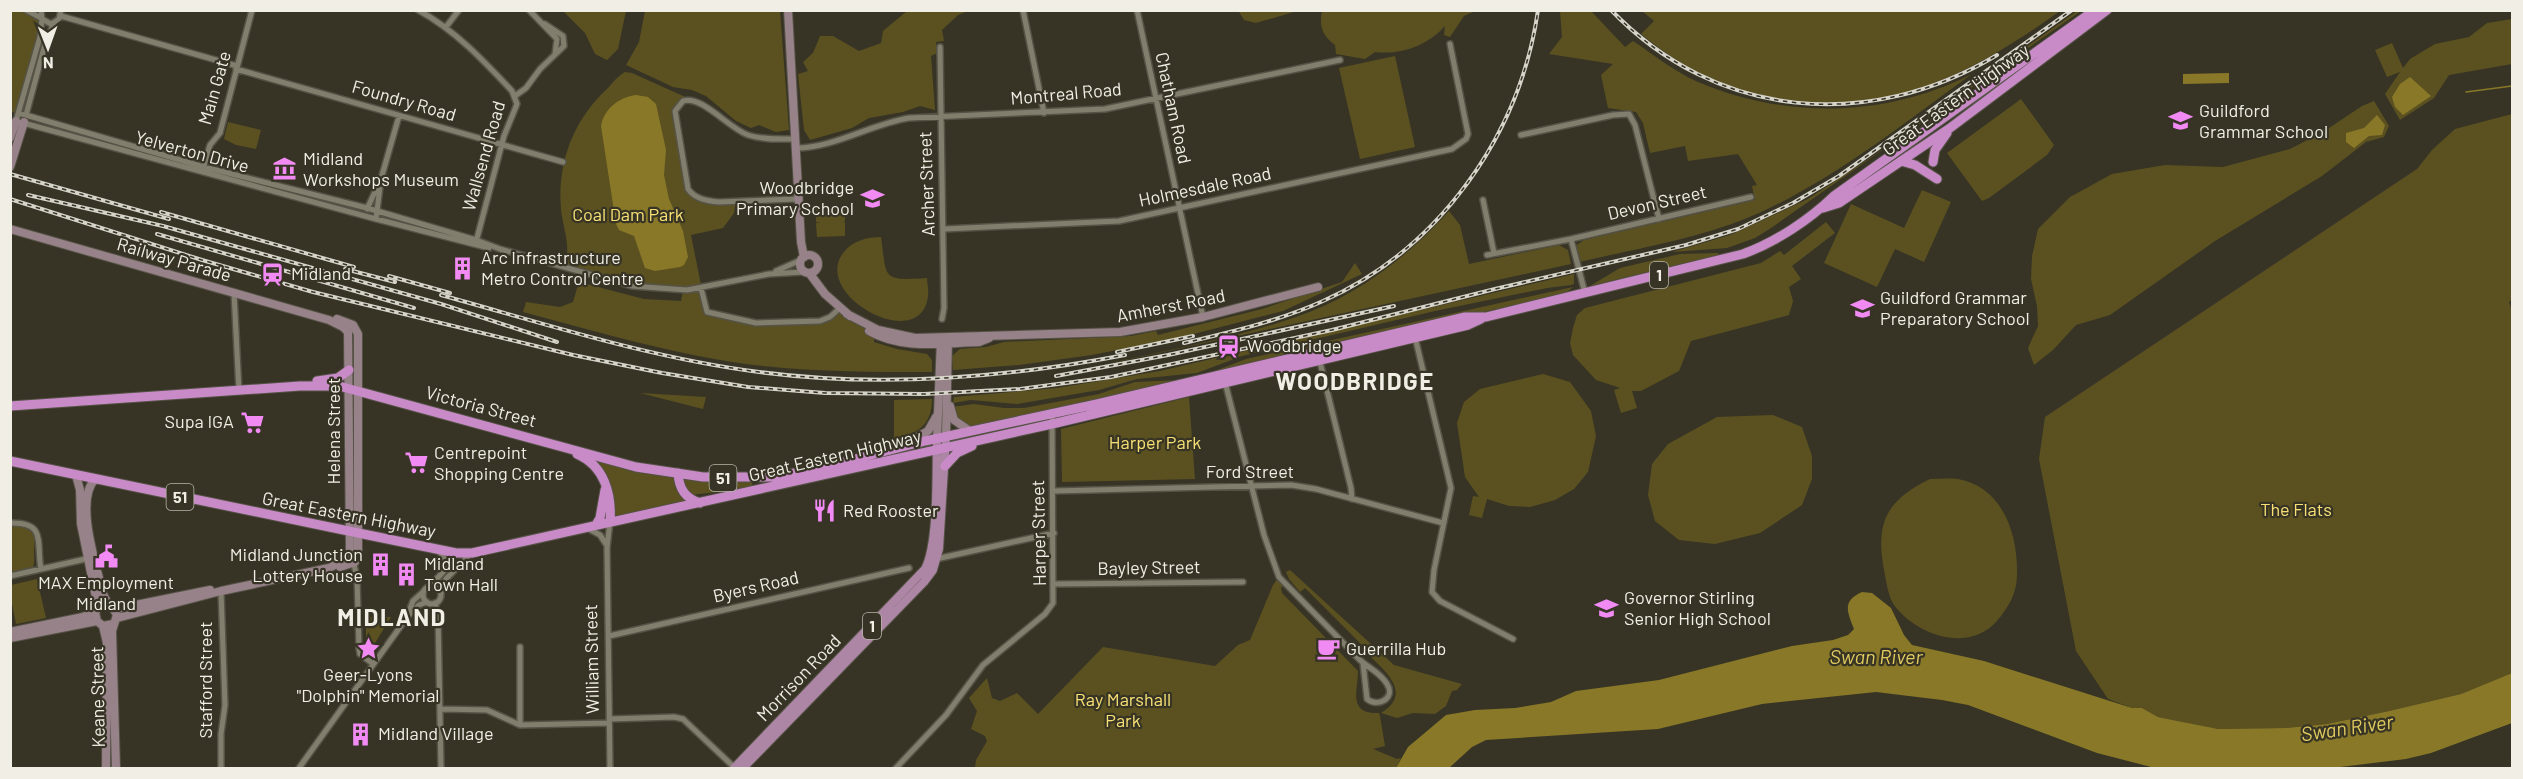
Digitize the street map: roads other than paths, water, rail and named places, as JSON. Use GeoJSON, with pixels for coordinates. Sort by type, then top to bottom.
{"type":"FeatureCollection","features":[{"type":"Feature","properties":{"kind":"highway","name":"Great Eastern Highway"},"geometry":{"type":"LineString","coordinates":[[941,438],[1224,378],[1414,333],[1466,317],[1486,316],[1743,254],[1768,243],[1821,208],[1834,196],[2095,10]]}},
{"type":"Feature","properties":{"kind":"highway","name":"Great Eastern Highway"},"geometry":{"type":"LineString","coordinates":[[1821,208],[1839,202],[1950,128],[2107,10]]}},
{"type":"Feature","properties":{"kind":"highway"},"geometry":{"type":"LineString","coordinates":[[1933,162],[1935,150],[1950,128]]}},
{"type":"Feature","properties":{"kind":"highway"},"geometry":{"type":"LineString","coordinates":[[1901,161],[1915,165],[1937,179]]}},
{"type":"Feature","properties":{"kind":"highway"},"geometry":{"type":"LineString","coordinates":[[300,386],[310,382],[338,378],[349,370]]}},
{"type":"Feature","properties":{"kind":"highway","name":"Great Eastern Highway"},"geometry":{"type":"LineString","coordinates":[[10,461],[437,549],[472,553],[1052,424],[1224,378]]}},
{"type":"Feature","properties":{"kind":"highway","name":"Victoria Street"},"geometry":{"type":"LineString","coordinates":[[10,406],[300,386],[353,389],[636,467],[726,478],[788,475],[941,438]]}},
{"type":"Feature","properties":{"kind":"highway"},"geometry":{"type":"LineString","coordinates":[[945,466],[957,453],[981,439]]}},
{"type":"Feature","properties":{"kind":"highway"},"geometry":{"type":"LineString","coordinates":[[552,443],[591,463],[605,482],[603,508],[596,525]]}},
{"type":"Feature","properties":{"kind":"highway"},"geometry":{"type":"LineString","coordinates":[[678,473],[682,490],[691,500],[700,503]]}},
{"type":"Feature","properties":{"kind":"highway","name":"William Street"},"geometry":{"type":"LineString","coordinates":[[605,482],[609,495],[610,522]]}},
{"type":"Feature","properties":{"kind":"main road","name":"Morrison Road"},"geometry":{"type":"LineString","coordinates":[[934,559],[941,438]]}},
{"type":"Feature","properties":{"kind":"main road","name":"Morrison Road"},"geometry":{"type":"LineString","coordinates":[[740,767],[922,575],[934,559],[945,466],[941,448]]}},
{"type":"Feature","properties":{"kind":"street"},"geometry":{"type":"LineString","coordinates":[[26,10],[47,23],[54,23]]}},
{"type":"Feature","properties":{"kind":"street"},"geometry":{"type":"LineString","coordinates":[[10,166],[40,37],[41,10]]}},
{"type":"Feature","properties":{"kind":"street","name":"Main Gate"},"geometry":{"type":"LineString","coordinates":[[203,169],[210,145],[220,133],[252,10]]}},
{"type":"Feature","properties":{"kind":"street"},"geometry":{"type":"LineString","coordinates":[[418,10],[446,27],[478,56],[515,96]]}},
{"type":"Feature","properties":{"kind":"street"},"geometry":{"type":"LineString","coordinates":[[446,27],[459,10]]}},
{"type":"Feature","properties":{"kind":"street","name":"Wallsend Road"},"geometry":{"type":"LineString","coordinates":[[475,243],[502,145],[517,104],[515,96],[526,88],[555,54],[557,39],[529,10]]}},
{"type":"Feature","properties":{"kind":"street"},"geometry":{"type":"LineString","coordinates":[[1023,10],[1044,113]]}},
{"type":"Feature","properties":{"kind":"street","name":"Chatham Road"},"geometry":{"type":"LineString","coordinates":[[1137,10],[1203,317]]}},
{"type":"Feature","properties":{"kind":"street"},"geometry":{"type":"LineString","coordinates":[[788,12],[798,199],[801,242],[805,257],[800,265],[807,273],[818,268]]}},
{"type":"Feature","properties":{"kind":"street"},"geometry":{"type":"LineString","coordinates":[[10,138],[21,117],[45,44],[61,13]]}},
{"type":"Feature","properties":{"kind":"street","name":"Foundry Road"},"geometry":{"type":"LineString","coordinates":[[61,13],[399,116],[563,162]]}},
{"type":"Feature","properties":{"kind":"street","name":"Holmesdale Road"},"geometry":{"type":"LineString","coordinates":[[944,229],[1105,223],[1452,148],[1466,139],[1468,134],[1450,44]]}},
{"type":"Feature","properties":{"kind":"street","name":"Archer Street"},"geometry":{"type":"LineString","coordinates":[[940,47],[944,229],[942,319]]}},
{"type":"Feature","properties":{"kind":"street","name":"Montreal Road"},"geometry":{"type":"LineString","coordinates":[[796,148],[813,147],[896,120],[1106,109],[1340,60]]}},
{"type":"Feature","properties":{"kind":"street"},"geometry":{"type":"LineString","coordinates":[[795,139],[749,136],[733,129],[701,104],[692,100],[682,101],[675,114],[688,189],[692,194],[719,202],[798,199]]}},
{"type":"Feature","properties":{"kind":"street"},"geometry":{"type":"LineString","coordinates":[[1521,135],[1613,115],[1629,114],[1635,125],[1659,219]]}},
{"type":"Feature","properties":{"kind":"street"},"geometry":{"type":"LineString","coordinates":[[376,219],[381,179],[399,116]]}},
{"type":"Feature","properties":{"kind":"street","name":"Yelverton Drive"},"geometry":{"type":"LineString","coordinates":[[21,117],[365,216],[500,249],[632,286],[663,290],[701,288],[769,274],[807,273]]}},
{"type":"Feature","properties":{"kind":"street","name":"Yelverton Drive"},"geometry":{"type":"LineString","coordinates":[[203,169],[367,208],[475,243]]}},
{"type":"Feature","properties":{"kind":"street"},"geometry":{"type":"LineString","coordinates":[[365,216],[381,179]]}},
{"type":"Feature","properties":{"kind":"street","name":"Devon Street"},"geometry":{"type":"LineString","coordinates":[[1487,255],[1570,239],[1751,197]]}},
{"type":"Feature","properties":{"kind":"street"},"geometry":{"type":"LineString","coordinates":[[1483,200],[1494,253]]}},
{"type":"Feature","properties":{"kind":"street","name":"Railway Parade"},"geometry":{"type":"LineString","coordinates":[[10,230],[329,320],[343,327],[348,334]]}},
{"type":"Feature","properties":{"kind":"street"},"geometry":{"type":"LineString","coordinates":[[1570,239],[1585,293]]}},
{"type":"Feature","properties":{"kind":"street"},"geometry":{"type":"LineString","coordinates":[[805,257],[818,260],[825,294]]}},
{"type":"Feature","properties":{"kind":"street","name":"Yelverton Drive"},"geometry":{"type":"LineString","coordinates":[[769,274],[805,257]]}},
{"type":"Feature","properties":{"kind":"street","name":"Amherst Road"},"geometry":{"type":"LineString","coordinates":[[807,273],[825,294],[862,327],[879,336],[916,344],[944,340],[1133,331],[1203,317],[1318,287]]}},
{"type":"Feature","properties":{"kind":"street"},"geometry":{"type":"LineString","coordinates":[[701,288],[707,312],[756,323],[820,321],[830,317],[840,308]]}},
{"type":"Feature","properties":{"kind":"street"},"geometry":{"type":"LineString","coordinates":[[234,293],[240,391]]}},
{"type":"Feature","properties":{"kind":"street","name":"Amherst Road"},"geometry":{"type":"LineString","coordinates":[[847,314],[893,335],[979,342],[990,338]]}},
{"type":"Feature","properties":{"kind":"street","name":"Railway Parade"},"geometry":{"type":"LineString","coordinates":[[329,320],[336,319],[351,323],[358,334]]}},
{"type":"Feature","properties":{"kind":"street"},"geometry":{"type":"LineString","coordinates":[[1414,333],[1450,478],[1450,492],[1431,587],[1435,597],[1513,639]]}},
{"type":"Feature","properties":{"kind":"street","name":"Helena Street"},"geometry":{"type":"LineString","coordinates":[[348,334],[349,370],[353,389]]}},
{"type":"Feature","properties":{"kind":"street","name":"Helena Street"},"geometry":{"type":"LineString","coordinates":[[358,334],[353,389],[354,532],[352,560],[359,648],[363,657],[372,663]]}},
{"type":"Feature","properties":{"kind":"street","name":"Morrison Road"},"geometry":{"type":"LineString","coordinates":[[941,438],[947,400],[944,340]]}},
{"type":"Feature","properties":{"kind":"street"},"geometry":{"type":"LineString","coordinates":[[944,367],[954,349],[964,344],[979,342]]}},
{"type":"Feature","properties":{"kind":"street"},"geometry":{"type":"LineString","coordinates":[[916,344],[935,350],[944,367]]}},
{"type":"Feature","properties":{"kind":"street"},"geometry":{"type":"LineString","coordinates":[[1319,356],[1352,499]]}},
{"type":"Feature","properties":{"kind":"street","name":"Morrison Road"},"geometry":{"type":"LineString","coordinates":[[941,438],[938,413],[944,367]]}},
{"type":"Feature","properties":{"kind":"street"},"geometry":{"type":"LineString","coordinates":[[1224,378],[1267,546],[1280,577],[1363,663],[1375,670],[1389,686],[1389,696],[1382,702],[1374,703],[1367,699],[1363,663]]}},
{"type":"Feature","properties":{"kind":"street"},"geometry":{"type":"LineString","coordinates":[[947,400],[954,420],[970,431]]}},
{"type":"Feature","properties":{"kind":"street"},"geometry":{"type":"LineString","coordinates":[[899,447],[928,431],[938,413]]}},
{"type":"Feature","properties":{"kind":"street","name":"Harper Street"},"geometry":{"type":"LineString","coordinates":[[896,768],[946,715],[983,665],[1050,609],[1055,597],[1052,413]]}},
{"type":"Feature","properties":{"kind":"street"},"geometry":{"type":"LineString","coordinates":[[76,475],[80,486],[81,524],[103,594],[115,617]]}},
{"type":"Feature","properties":{"kind":"street"},"geometry":{"type":"LineString","coordinates":[[95,479],[87,493],[86,518],[97,609]]}},
{"type":"Feature","properties":{"kind":"street","name":"Ford Street"},"geometry":{"type":"LineString","coordinates":[[1053,491],[1251,485],[1300,486],[1443,523]]}},
{"type":"Feature","properties":{"kind":"street","name":"William Street"},"geometry":{"type":"LineString","coordinates":[[609,768],[607,548],[610,522]]}},
{"type":"Feature","properties":{"kind":"street"},"geometry":{"type":"LineString","coordinates":[[10,523],[29,523],[36,530],[39,539],[41,569]]}},
{"type":"Feature","properties":{"kind":"street"},"geometry":{"type":"LineString","coordinates":[[584,528],[600,535],[606,542],[607,548]]}},
{"type":"Feature","properties":{"kind":"street"},"geometry":{"type":"LineString","coordinates":[[934,559],[1054,533]]}},
{"type":"Feature","properties":{"kind":"street"},"geometry":{"type":"LineString","coordinates":[[408,616],[413,601],[444,571],[444,558],[437,549]]}},
{"type":"Feature","properties":{"kind":"street"},"geometry":{"type":"LineString","coordinates":[[441,768],[438,615],[435,603],[446,579],[460,562],[472,553]]}},
{"type":"Feature","properties":{"kind":"street"},"geometry":{"type":"LineString","coordinates":[[10,576],[92,558]]}},
{"type":"Feature","properties":{"kind":"street"},"geometry":{"type":"LineString","coordinates":[[10,638],[100,623],[115,617],[221,591],[329,568],[352,560]]}},
{"type":"Feature","properties":{"kind":"street","name":"Byers Road"},"geometry":{"type":"LineString","coordinates":[[609,636],[909,568]]}},
{"type":"Feature","properties":{"kind":"street","name":"Bayley Street"},"geometry":{"type":"LineString","coordinates":[[1055,584],[1243,582]]}},
{"type":"Feature","properties":{"kind":"street"},"geometry":{"type":"LineString","coordinates":[[430,586],[437,588],[440,594]]}},
{"type":"Feature","properties":{"kind":"street","name":"Stafford Street"},"geometry":{"type":"LineString","coordinates":[[221,591],[225,705],[221,734],[221,768]]}},
{"type":"Feature","properties":{"kind":"street"},"geometry":{"type":"LineString","coordinates":[[423,592],[423,597],[427,602]]}},
{"type":"Feature","properties":{"kind":"street"},"geometry":{"type":"LineString","coordinates":[[299,768],[372,663],[408,616],[419,605],[427,602],[435,603]]}},
{"type":"Feature","properties":{"kind":"street"},"geometry":{"type":"LineString","coordinates":[[10,632],[83,617],[108,604]]}},
{"type":"Feature","properties":{"kind":"street","name":"Keane Street"},"geometry":{"type":"LineString","coordinates":[[97,609],[107,643],[108,768]]}},
{"type":"Feature","properties":{"kind":"street","name":"Keane Street"},"geometry":{"type":"LineString","coordinates":[[115,617],[115,768]]}},
{"type":"Feature","properties":{"kind":"street"},"geometry":{"type":"LineString","coordinates":[[519,647],[520,725]]}},
{"type":"Feature","properties":{"kind":"street"},"geometry":{"type":"LineString","coordinates":[[441,709],[487,710],[520,725],[674,717],[683,719],[740,767]]}},
{"type":"Feature","properties":{"kind":"street"},"geometry":{"type":"LineString","coordinates":[[108,768],[115,768]]}},
{"type":"Feature","properties":{"kind":"water"},"geometry":{"type":"Polygon","coordinates":[[[2229,73],[2229,83],[2183,84],[2183,74],[2229,73]]]}},
{"type":"Feature","properties":{"kind":"water"},"geometry":{"type":"Polygon","coordinates":[[[2410,77],[2431,96],[2403,115],[2395,107],[2392,97],[2400,84],[2410,77]]]}},
{"type":"Feature","properties":{"kind":"water"},"geometry":{"type":"Polygon","coordinates":[[[636,95],[648,97],[656,104],[666,150],[664,175],[669,199],[683,231],[688,257],[684,265],[680,267],[655,271],[645,268],[634,236],[619,230],[616,224],[601,126],[605,114],[613,105],[624,98],[636,95]]]}},
{"type":"Feature","properties":{"kind":"water"},"geometry":{"type":"Polygon","coordinates":[[[2377,115],[2385,125],[2382,135],[2369,136],[2354,148],[2346,142],[2346,133],[2364,128],[2377,115]]]}},
{"type":"Feature","properties":{"kind":"water","name":"Swan River"},"geometry":{"type":"Polygon","coordinates":[[[1862,592],[1872,593],[1891,608],[1904,635],[1912,645],[1984,661],[2132,708],[2142,708],[2158,717],[2172,720],[2218,729],[2286,728],[2327,724],[2461,694],[2512,673],[2512,723],[2431,753],[2406,759],[2332,768],[2155,768],[2097,753],[1968,705],[1876,692],[1762,704],[1658,729],[1486,740],[1472,747],[1449,768],[1396,768],[1408,747],[1446,715],[1551,702],[1576,691],[1659,680],[1792,646],[1833,640],[1848,635],[1854,629],[1848,612],[1849,603],[1862,592]]]}},
{"type":"Feature","properties":{"kind":"waterway"},"geometry":{"type":"LineString","coordinates":[[2466,92],[2512,86]]}},
{"type":"Feature","properties":{"kind":"railway"},"geometry":{"type":"LineString","coordinates":[[1184,343],[1272,320],[1323,301],[1365,279],[1403,251],[1437,219],[1467,183],[1493,144],[1513,101],[1528,57],[1538,10]]}},
{"type":"Feature","properties":{"kind":"railway"},"geometry":{"type":"LineString","coordinates":[[1611,10],[1653,47],[1698,74],[1746,93],[1796,103],[1847,104],[1898,96],[1948,80],[1997,55]]}},
{"type":"Feature","properties":{"kind":"railway"},"geometry":{"type":"LineString","coordinates":[[10,199],[202,260],[313,292],[573,355],[662,373],[748,387],[825,393],[924,394],[1020,389],[1111,377],[1332,330],[1495,289],[1686,245],[1738,229],[1793,203],[1839,176],[2072,10]]}},
{"type":"Feature","properties":{"kind":"railway"},"geometry":{"type":"LineString","coordinates":[[10,174],[169,219]]}},
{"type":"Feature","properties":{"kind":"railway"},"geometry":{"type":"LineString","coordinates":[[28,195],[163,226],[441,304],[557,342]]}},
{"type":"Feature","properties":{"kind":"railway"},"geometry":{"type":"LineString","coordinates":[[161,212],[354,267]]}},
{"type":"Feature","properties":{"kind":"railway"},"geometry":{"type":"LineString","coordinates":[[157,234],[414,308]]}},
{"type":"Feature","properties":{"kind":"railway"},"geometry":{"type":"LineString","coordinates":[[345,269],[395,282]]}},
{"type":"Feature","properties":{"kind":"railway"},"geometry":{"type":"LineString","coordinates":[[389,276],[450,293]]}},
{"type":"Feature","properties":{"kind":"railway"},"geometry":{"type":"LineString","coordinates":[[441,295],[638,349],[718,366],[805,377],[897,380],[989,375],[1125,355]]}},
{"type":"Feature","properties":{"kind":"railway"},"geometry":{"type":"LineString","coordinates":[[1056,376],[1168,355],[1394,306]]}},
{"type":"Feature","properties":{"kind":"railway"},"geometry":{"type":"LineString","coordinates":[[1117,352],[1193,336]]}},
{"type":"Feature","properties":{"kind":"place","name":"Guildford Grammar School"},"geometry":{"type":"Point","coordinates":[2181,121]}},
{"type":"Feature","properties":{"kind":"place","name":"Midland Workshops Museum"},"geometry":{"type":"Point","coordinates":[285,169]}},
{"type":"Feature","properties":{"kind":"place","name":"Woodbridge Primary School"},"geometry":{"type":"Point","coordinates":[872,198]}},
{"type":"Feature","properties":{"kind":"place","name":"Arc Infrastructure Metro Control Centre"},"geometry":{"type":"Point","coordinates":[463,268]}},
{"type":"Feature","properties":{"kind":"place","name":"Midland"},"geometry":{"type":"Point","coordinates":[273,274]}},
{"type":"Feature","properties":{"kind":"place","name":"Guildford Grammar Preparatory School"},"geometry":{"type":"Point","coordinates":[1862,308]}},
{"type":"Feature","properties":{"kind":"place","name":"Woodbridge"},"geometry":{"type":"Point","coordinates":[1229,346]}},
{"type":"Feature","properties":{"kind":"place","name":"Supa IGA"},"geometry":{"type":"Point","coordinates":[252,422]}},
{"type":"Feature","properties":{"kind":"place","name":"Centrepoint Shopping Centre"},"geometry":{"type":"Point","coordinates":[416,463]}},
{"type":"Feature","properties":{"kind":"place","name":"Red Rooster"},"geometry":{"type":"Point","coordinates":[825,511]}},
{"type":"Feature","properties":{"kind":"place","name":"MAX Employment Midland"},"geometry":{"type":"Point","coordinates":[106,557]}},
{"type":"Feature","properties":{"kind":"place","name":"Midland Junction Lottery House"},"geometry":{"type":"Point","coordinates":[381,565]}},
{"type":"Feature","properties":{"kind":"place","name":"Midland Town Hall"},"geometry":{"type":"Point","coordinates":[406,574]}},
{"type":"Feature","properties":{"kind":"place","name":"Governor Stirling Senior High School"},"geometry":{"type":"Point","coordinates":[1606,608]}},
{"type":"Feature","properties":{"kind":"place","name":"Geer-Lyons \"Dolphin\" Memorial"},"geometry":{"type":"Point","coordinates":[368,649]}},
{"type":"Feature","properties":{"kind":"place","name":"Guerrilla Hub"},"geometry":{"type":"Point","coordinates":[1328,649]}},
{"type":"Feature","properties":{"kind":"place","name":"Midland Village"},"geometry":{"type":"Point","coordinates":[360,734]}},
{"type":"Feature","properties":{"kind":"district","name":"WOODBRIDGE"},"geometry":{"type":"Point","coordinates":[1355,382]}},
{"type":"Feature","properties":{"kind":"district","name":"MIDLAND"},"geometry":{"type":"Point","coordinates":[392,618]}},
{"type":"Feature","properties":{"kind":"park label","name":"Coal Dam Park"},"geometry":{"type":"Point","coordinates":[628,215]}},
{"type":"Feature","properties":{"kind":"park label","name":"Harper Park"},"geometry":{"type":"Point","coordinates":[1155,443]}},
{"type":"Feature","properties":{"kind":"park label","name":"The Flats"},"geometry":{"type":"Point","coordinates":[2296,510]}},
{"type":"Feature","properties":{"kind":"park label","name":"Ray Marshall Park"},"geometry":{"type":"Point","coordinates":[1123,710]}}]}
